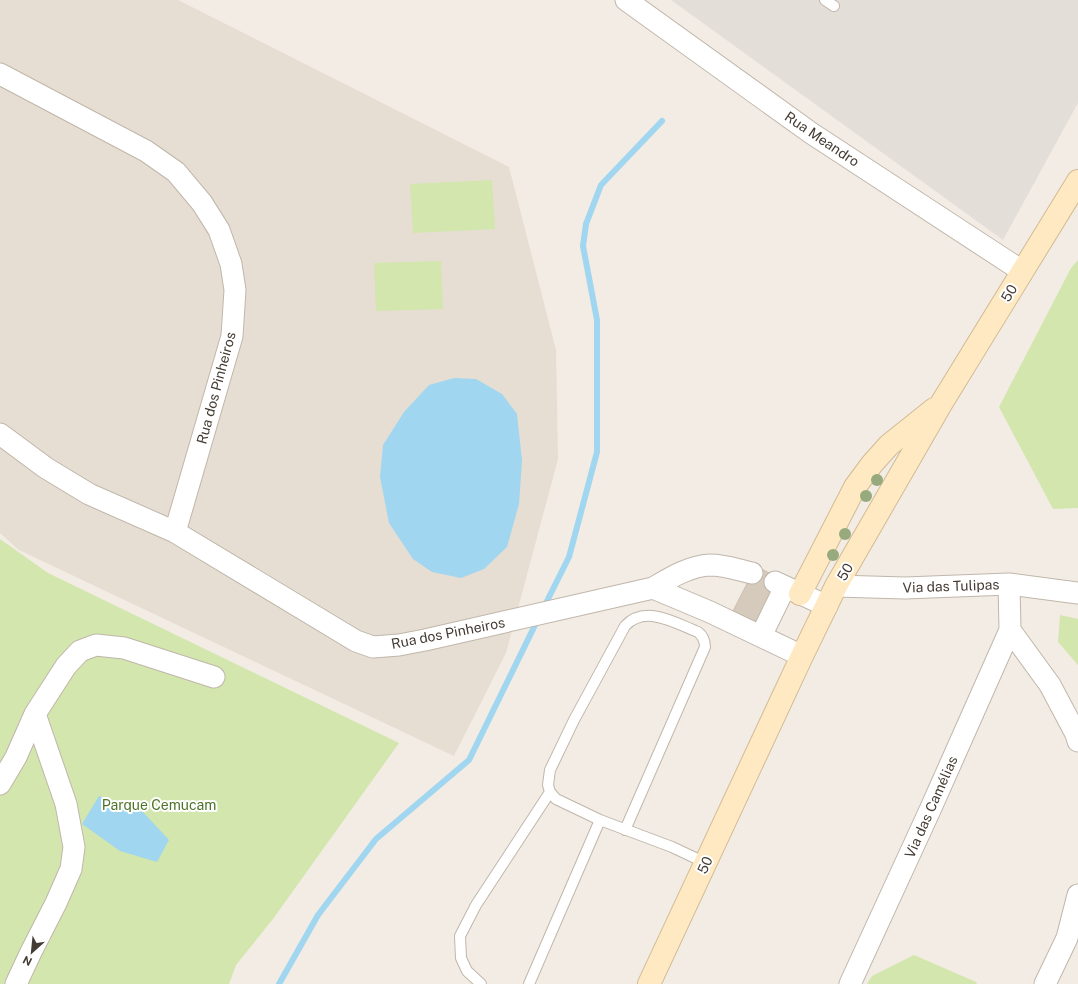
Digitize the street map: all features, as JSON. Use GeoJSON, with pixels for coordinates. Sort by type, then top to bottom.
{"type":"FeatureCollection","features":[{"type":"Feature","properties":{"kind":"main road","name":"50"},"geometry":{"type":"LineString","coordinates":[[649,984],[836,586],[941,404],[1078,181]]}},
{"type":"Feature","properties":{"kind":"main road"},"geometry":{"type":"LineString","coordinates":[[787,588],[872,464],[889,445],[941,404]]}},
{"type":"Feature","properties":{"kind":"street","name":"Rua Meandro"},"geometry":{"type":"LineString","coordinates":[[626,0],[811,133],[1022,271]]}},
{"type":"Feature","properties":{"kind":"street","name":"Rua dos Pinheiros"},"geometry":{"type":"LineString","coordinates":[[0,74],[152,155],[176,172],[202,202],[220,230],[231,264],[235,290],[232,336],[175,532]]}},
{"type":"Feature","properties":{"kind":"street","name":"Rua dos Pinheiros"},"geometry":{"type":"LineString","coordinates":[[0,434],[46,468],[89,494],[175,532],[356,641],[373,647],[399,645],[425,640],[653,588],[683,572],[694,568],[710,565],[752,573]]}},
{"type":"Feature","properties":{"kind":"street","name":"Via das Tulipas"},"geometry":{"type":"LineString","coordinates":[[836,586],[905,588],[1009,584],[1010,630]]}},
{"type":"Feature","properties":{"kind":"street"},"geometry":{"type":"LineString","coordinates":[[1009,584],[1078,593]]}},
{"type":"Feature","properties":{"kind":"street"},"geometry":{"type":"LineString","coordinates":[[653,588],[710,612],[802,656]]}},
{"type":"Feature","properties":{"kind":"street"},"geometry":{"type":"LineString","coordinates":[[761,636],[787,588],[827,606]]}},
{"type":"Feature","properties":{"kind":"street"},"geometry":{"type":"LineString","coordinates":[[1010,630],[1050,685],[1076,734],[1078,741]]}},
{"type":"Feature","properties":{"kind":"street","name":"Via das Camélias"},"geometry":{"type":"LineString","coordinates":[[850,984],[1010,630]]}},
{"type":"Feature","properties":{"kind":"street"},"geometry":{"type":"LineString","coordinates":[[0,784],[16,757],[35,714],[66,666],[80,651],[96,645],[124,648],[214,677]]}},
{"type":"Feature","properties":{"kind":"street"},"geometry":{"type":"LineString","coordinates":[[16,984],[71,869],[74,847],[66,804],[35,714]]}},
{"type":"Feature","properties":{"kind":"street"},"geometry":{"type":"LineString","coordinates":[[1045,984],[1072,938],[1078,895]]}},
{"type":"Feature","properties":{"kind":"lane"},"geometry":{"type":"LineString","coordinates":[[825,0],[834,6]]}},
{"type":"Feature","properties":{"kind":"lane"},"geometry":{"type":"LineString","coordinates":[[625,830],[705,647],[703,636],[698,632],[655,616],[640,616],[630,621],[625,626],[574,720],[550,770],[548,785],[550,792],[556,798],[600,820],[706,863]]}},
{"type":"Feature","properties":{"kind":"lane"},"geometry":{"type":"LineString","coordinates":[[481,984],[467,971],[461,958],[460,936],[476,906],[550,792]]}},
{"type":"Feature","properties":{"kind":"lane"},"geometry":{"type":"LineString","coordinates":[[529,984],[600,820]]}},
{"type":"Feature","properties":{"kind":"shaded area"},"geometry":{"type":"Polygon","coordinates":[[[0,0],[178,0],[509,167],[556,350],[558,459],[506,653],[454,756],[19,550],[0,533],[0,0]]]}},
{"type":"Feature","properties":{"kind":"shaded area"},"geometry":{"type":"Polygon","coordinates":[[[671,0],[1078,0],[1078,103],[1003,240],[671,0]]]}},
{"type":"Feature","properties":{"kind":"green space"},"geometry":{"type":"Polygon","coordinates":[[[492,180],[495,229],[413,233],[410,184],[492,180]]]}},
{"type":"Feature","properties":{"kind":"green space"},"geometry":{"type":"Polygon","coordinates":[[[1078,260],[1078,508],[1053,509],[999,407],[1071,268],[1078,260]]]}},
{"type":"Feature","properties":{"kind":"green space"},"geometry":{"type":"Polygon","coordinates":[[[441,261],[443,309],[376,311],[374,263],[441,261]]]}},
{"type":"Feature","properties":{"kind":"green space","name":"Parque Cemucam"},"geometry":{"type":"Polygon","coordinates":[[[0,539],[48,573],[399,743],[273,919],[236,965],[229,984],[0,984],[0,539]]]}},
{"type":"Feature","properties":{"kind":"green space"},"geometry":{"type":"Polygon","coordinates":[[[1060,615],[1078,619],[1078,665],[1058,642],[1060,615]]]}},
{"type":"Feature","properties":{"kind":"green space"},"geometry":{"type":"Polygon","coordinates":[[[914,955],[976,982],[977,984],[867,984],[872,976],[914,955]]]}},
{"type":"Feature","properties":{"kind":"water"},"geometry":{"type":"Polygon","coordinates":[[[454,378],[476,379],[502,394],[517,414],[522,460],[519,504],[507,547],[484,569],[461,578],[432,572],[413,559],[389,523],[380,477],[383,445],[404,412],[429,385],[454,378]]]}},
{"type":"Feature","properties":{"kind":"water"},"geometry":{"type":"Polygon","coordinates":[[[99,796],[143,812],[169,840],[157,862],[120,851],[82,824],[99,796]]]}},
{"type":"Feature","properties":{"kind":"building"},"geometry":{"type":"Polygon","coordinates":[[[756,566],[777,577],[771,590],[769,600],[754,625],[731,615],[756,566]]]}},
{"type":"Feature","properties":{"kind":"waterway"},"geometry":{"type":"LineString","coordinates":[[544,607],[569,557],[597,452],[597,320],[583,246],[586,224],[601,185],[662,121]]}},
{"type":"Feature","properties":{"kind":"waterway"},"geometry":{"type":"LineString","coordinates":[[279,984],[318,915],[376,839],[469,760],[538,619]]}}]}
